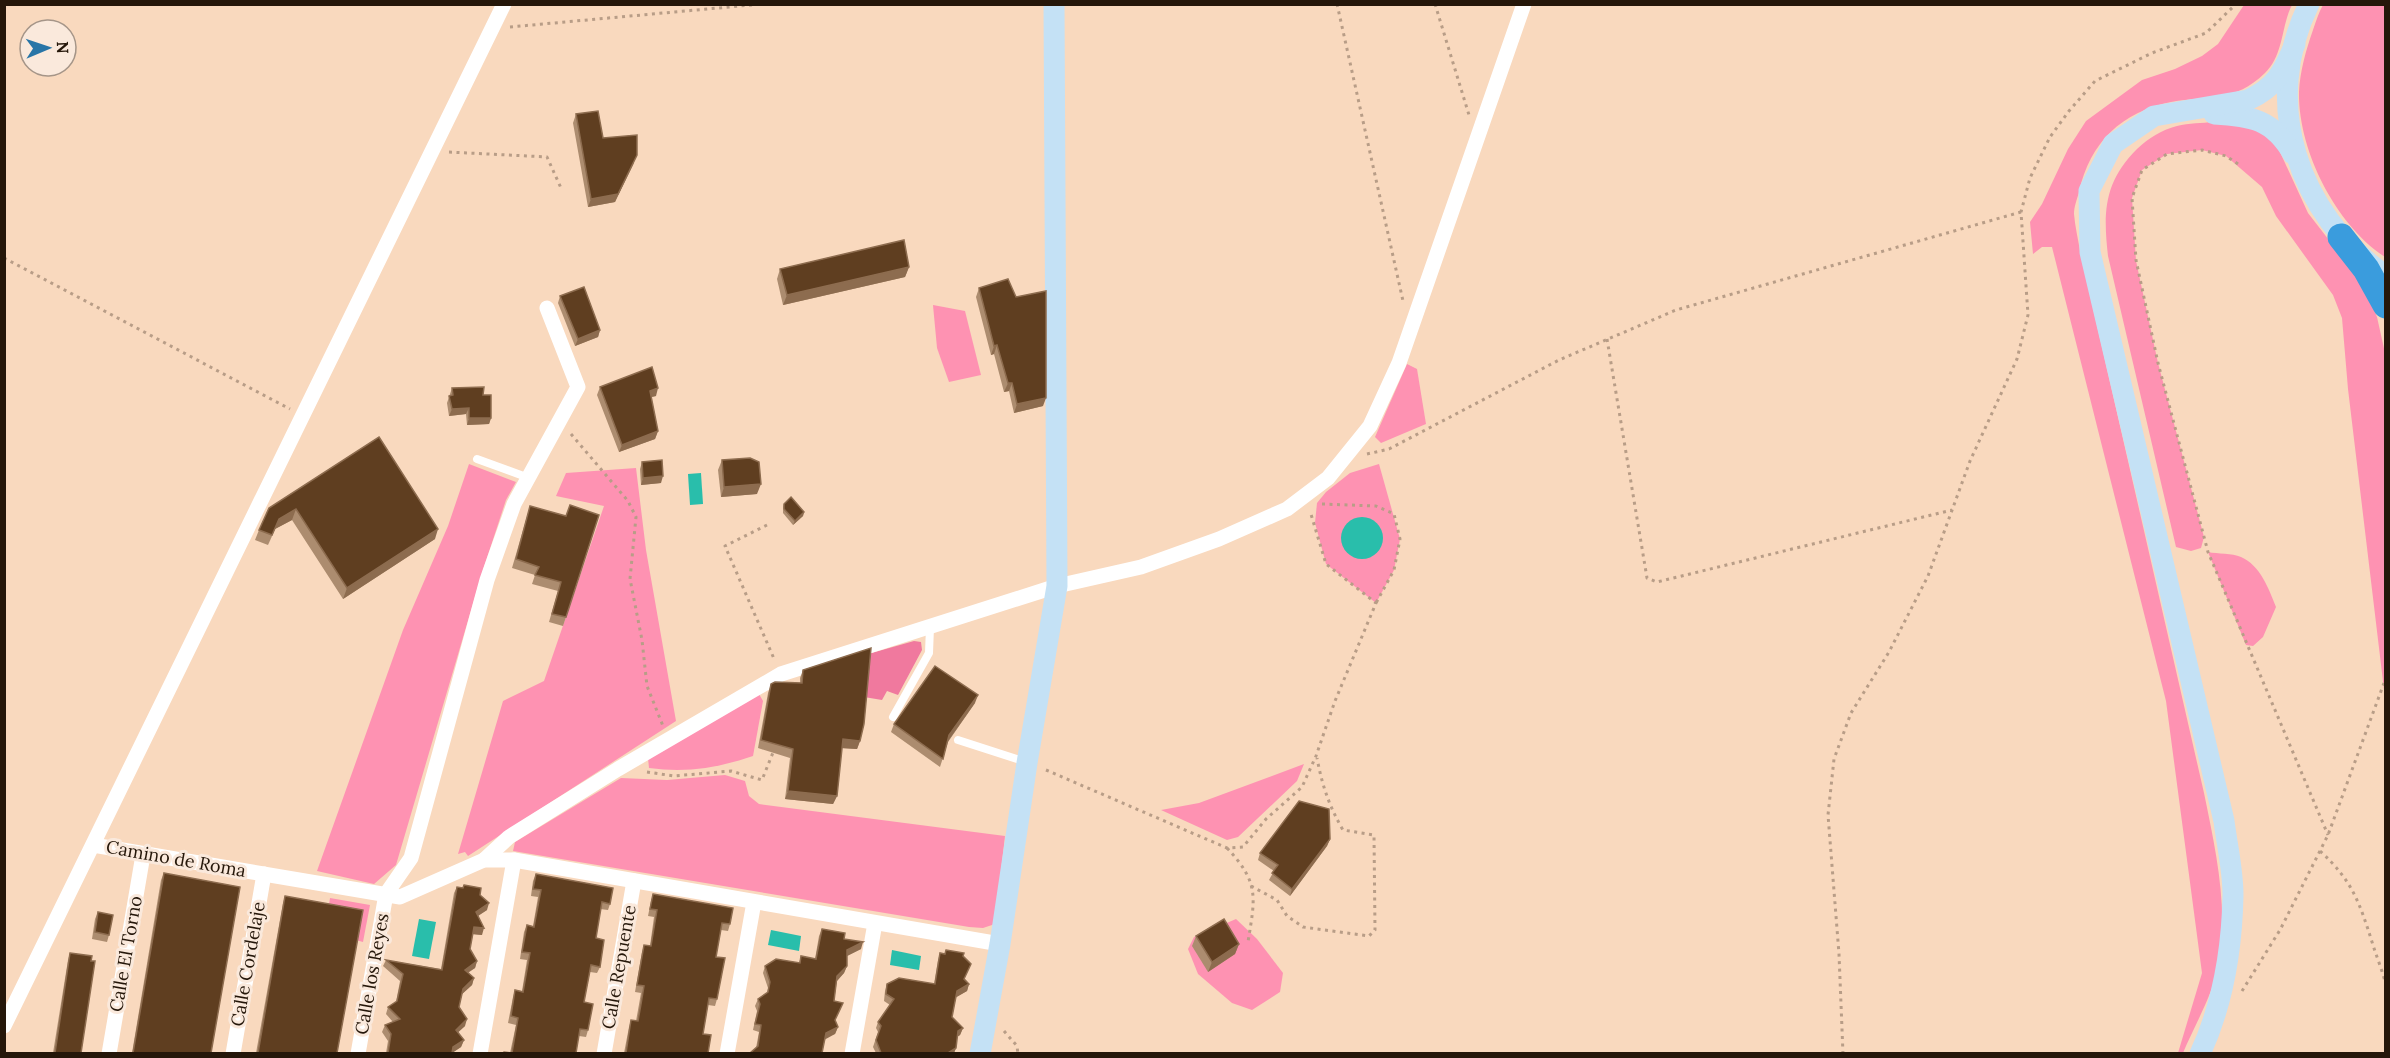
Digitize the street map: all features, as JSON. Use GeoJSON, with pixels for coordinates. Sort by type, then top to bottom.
{"type":"FeatureCollection","features":[{"type":"Feature","properties":{"kind":"highway"},"geometry":{"type":"LineString","coordinates":[[2341,237],[2366,269],[2385,304]]}},
{"type":"Feature","properties":{"kind":"street"},"geometry":{"type":"LineString","coordinates":[[93,845],[504,4]]}},
{"type":"Feature","properties":{"kind":"street"},"geometry":{"type":"LineString","coordinates":[[980,1053],[1000,944],[1057,586],[1054,4]]}},
{"type":"Feature","properties":{"kind":"street"},"geometry":{"type":"LineString","coordinates":[[483,860],[509,837],[618,769],[781,674],[1057,586],[1142,567],[1219,539],[1287,509],[1328,478],[1370,426],[1399,363],[1524,4]]}},
{"type":"Feature","properties":{"kind":"street"},"geometry":{"type":"LineString","coordinates":[[2200,1053],[2211,1030],[2228,962],[2233,893],[2224,821],[2090,252],[2089,191],[2113,144],[2154,116],[2248,100],[2274,84],[2285,68],[2309,4]]}},
{"type":"Feature","properties":{"kind":"street"},"geometry":{"type":"LineString","coordinates":[[2295,44],[2288,81],[2288,103],[2290,129],[2302,174]]}},
{"type":"Feature","properties":{"kind":"street"},"geometry":{"type":"LineString","coordinates":[[2168,112],[2245,116],[2261,121],[2276,131],[2287,144],[2318,206],[2341,237],[2356,253],[2385,276]]}},
{"type":"Feature","properties":{"kind":"street"},"geometry":{"type":"LineString","coordinates":[[386,894],[411,858],[487,580],[514,504],[578,387],[547,308]]}},
{"type":"Feature","properties":{"kind":"street","name":"Camino de Roma"},"geometry":{"type":"LineString","coordinates":[[4,1026],[93,845],[400,897],[483,860]]}},
{"type":"Feature","properties":{"kind":"street","name":"Calle El Torno"},"geometry":{"type":"LineString","coordinates":[[109,1053],[143,855]]}},
{"type":"Feature","properties":{"kind":"street"},"geometry":{"type":"LineString","coordinates":[[483,860],[514,860],[1000,944]]}},
{"type":"Feature","properties":{"kind":"street"},"geometry":{"type":"LineString","coordinates":[[480,1053],[514,860]]}},
{"type":"Feature","properties":{"kind":"street","name":"Calle Cordelaje"},"geometry":{"type":"LineString","coordinates":[[233,1053],[264,874]]}},
{"type":"Feature","properties":{"kind":"street","name":"Calle Repuente"},"geometry":{"type":"LineString","coordinates":[[604,1053],[634,881]]}},
{"type":"Feature","properties":{"kind":"street","name":"Calle los Reyes"},"geometry":{"type":"LineString","coordinates":[[358,1053],[386,894]]}},
{"type":"Feature","properties":{"kind":"street"},"geometry":{"type":"LineString","coordinates":[[727,1053],[754,902]]}},
{"type":"Feature","properties":{"kind":"street"},"geometry":{"type":"LineString","coordinates":[[852,1053],[876,922]]}},
{"type":"Feature","properties":{"kind":"lane"},"geometry":{"type":"LineString","coordinates":[[477,459],[528,478]]}},
{"type":"Feature","properties":{"kind":"lane"},"geometry":{"type":"LineString","coordinates":[[893,717],[929,653],[930,627]]}},
{"type":"Feature","properties":{"kind":"lane"},"geometry":{"type":"LineString","coordinates":[[958,740],[1027,763]]}},
{"type":"Feature","properties":{"kind":"path"},"geometry":{"type":"LineString","coordinates":[[493,28],[762,4]]}},
{"type":"Feature","properties":{"kind":"path"},"geometry":{"type":"LineString","coordinates":[[1337,4],[1410,333]]}},
{"type":"Feature","properties":{"kind":"path"},"geometry":{"type":"LineString","coordinates":[[1435,4],[1477,140]]}},
{"type":"Feature","properties":{"kind":"path"},"geometry":{"type":"LineString","coordinates":[[1843,1053],[1839,954],[1828,815],[1834,759],[1851,713],[1888,652],[1928,576],[1970,462],[2018,359],[2028,315],[2021,212],[2030,178],[2050,137],[2069,111],[2096,81],[2152,53],[2206,33],[2236,4]]}},
{"type":"Feature","properties":{"kind":"path"},"geometry":{"type":"LineString","coordinates":[[2238,164],[2226,156],[2202,150],[2167,154],[2142,170],[2132,198],[2136,261],[2158,363],[2208,552],[2328,835]]}},
{"type":"Feature","properties":{"kind":"path"},"geometry":{"type":"LineString","coordinates":[[432,151],[547,157],[561,188]]}},
{"type":"Feature","properties":{"kind":"path"},"geometry":{"type":"LineString","coordinates":[[1348,453],[1366,454],[1389,449],[1559,360],[1676,310],[2021,212]]}},
{"type":"Feature","properties":{"kind":"path"},"geometry":{"type":"LineString","coordinates":[[4,258],[303,416]]}},
{"type":"Feature","properties":{"kind":"path"},"geometry":{"type":"LineString","coordinates":[[1607,339],[1647,578],[1657,582],[1952,510]]}},
{"type":"Feature","properties":{"kind":"path"},"geometry":{"type":"LineString","coordinates":[[560,421],[628,501],[636,517],[630,579],[642,640],[647,686],[669,739]]}},
{"type":"Feature","properties":{"kind":"path"},"geometry":{"type":"LineString","coordinates":[[1304,496],[1315,522],[1326,564],[1376,603]]}},
{"type":"Feature","properties":{"kind":"path"},"geometry":{"type":"LineString","coordinates":[[1227,848],[1243,847],[1266,819],[1302,787],[1376,603],[1394,570],[1400,539],[1394,514],[1376,506],[1317,503],[1304,496]]}},
{"type":"Feature","properties":{"kind":"path"},"geometry":{"type":"LineString","coordinates":[[766,525],[725,546],[781,674]]}},
{"type":"Feature","properties":{"kind":"path"},"geometry":{"type":"LineString","coordinates":[[2237,997],[2280,930],[2328,835],[2384,683]]}},
{"type":"Feature","properties":{"kind":"path"},"geometry":{"type":"LineString","coordinates":[[618,769],[674,776],[731,771],[762,780],[774,752],[775,741]]}},
{"type":"Feature","properties":{"kind":"path"},"geometry":{"type":"LineString","coordinates":[[1251,886],[1277,900],[1287,916],[1303,927],[1369,936],[1375,930],[1374,835],[1344,830],[1330,808],[1316,756]]}},
{"type":"Feature","properties":{"kind":"path"},"geometry":{"type":"LineString","coordinates":[[1027,763],[1227,848],[1245,867],[1255,900],[1248,942]]}},
{"type":"Feature","properties":{"kind":"path"},"geometry":{"type":"LineString","coordinates":[[2320,851],[2336,865],[2354,891],[2364,914],[2385,986]]}},
{"type":"Feature","properties":{"kind":"path"},"geometry":{"type":"LineString","coordinates":[[985,1026],[1005,1031],[1017,1046],[1018,1053]]}},
{"type":"Feature","properties":{"kind":"shaded area"},"geometry":{"type":"Polygon","coordinates":[[[2244,5],[2292,5],[2276,58],[2271,66],[2254,83],[2232,94],[2171,102],[2138,113],[2123,122],[2100,144],[2091,158],[2074,211],[2080,251],[2204,793],[2220,882],[2222,927],[2217,972],[2183,1053],[2178,1053],[2202,973],[2166,701],[2052,247],[2042,247],[2033,254],[2030,222],[2042,204],[2068,149],[2086,121],[2142,80],[2175,69],[2202,56],[2218,44],[2244,5]]]}},
{"type":"Feature","properties":{"kind":"shaded area"},"geometry":{"type":"Polygon","coordinates":[[[2323,5],[2385,5],[2385,257],[2367,243],[2336,206],[2323,185],[2305,138],[2300,115],[2301,76],[2308,45],[2323,5]]]}},
{"type":"Feature","properties":{"kind":"shaded area"},"geometry":{"type":"Polygon","coordinates":[[[2241,123],[2274,139],[2308,213],[2363,284],[2377,317],[2385,353],[2385,698],[2348,389],[2342,318],[2333,295],[2276,216],[2262,187],[2226,156],[2202,150],[2167,154],[2142,170],[2132,198],[2136,261],[2158,363],[2204,537],[2201,548],[2191,551],[2176,547],[2108,256],[2106,212],[2108,198],[2118,173],[2137,149],[2156,135],[2171,128],[2186,124],[2241,123]]]}},
{"type":"Feature","properties":{"kind":"shaded area"},"geometry":{"type":"Polygon","coordinates":[[[933,305],[965,311],[981,375],[949,382],[937,348],[933,305]]]}},
{"type":"Feature","properties":{"kind":"shaded area"},"geometry":{"type":"Polygon","coordinates":[[[1407,364],[1417,369],[1426,424],[1381,443],[1375,437],[1407,364]]]}},
{"type":"Feature","properties":{"kind":"shaded area"},"geometry":{"type":"Polygon","coordinates":[[[469,464],[516,482],[506,500],[482,573],[396,865],[374,884],[317,871],[403,630],[448,526],[469,464]]]}},
{"type":"Feature","properties":{"kind":"shaded area"},"geometry":{"type":"Polygon","coordinates":[[[1379,464],[1400,539],[1394,570],[1376,603],[1326,564],[1315,523],[1317,503],[1326,492],[1350,473],[1379,464]]]}},
{"type":"Feature","properties":{"kind":"shaded area"},"geometry":{"type":"Polygon","coordinates":[[[636,468],[646,550],[676,721],[468,856],[465,852],[458,854],[503,701],[544,681],[604,506],[556,496],[566,473],[636,468]]]}},
{"type":"Feature","properties":{"kind":"shaded area"},"geometry":{"type":"Polygon","coordinates":[[[2208,552],[2241,557],[2254,566],[2267,585],[2276,607],[2263,637],[2253,646],[2246,645],[2208,552]]]}},
{"type":"Feature","properties":{"kind":"shaded area"},"geometry":{"type":"Polygon","coordinates":[[[914,641],[921,642],[922,650],[898,695],[887,691],[882,700],[864,697],[868,654],[914,641]]]}},
{"type":"Feature","properties":{"kind":"shaded area"},"geometry":{"type":"Polygon","coordinates":[[[759,694],[763,701],[753,756],[727,764],[702,768],[676,770],[649,768],[648,758],[759,694]]]}},
{"type":"Feature","properties":{"kind":"shaded area"},"geometry":{"type":"Polygon","coordinates":[[[1304,764],[1297,781],[1238,837],[1227,840],[1161,810],[1199,803],[1304,764]]]}},
{"type":"Feature","properties":{"kind":"shaded area"},"geometry":{"type":"Polygon","coordinates":[[[725,775],[745,781],[749,796],[759,804],[1005,836],[995,924],[983,928],[969,927],[513,851],[515,842],[621,778],[667,780],[725,775]]]}},
{"type":"Feature","properties":{"kind":"shaded area"},"geometry":{"type":"Polygon","coordinates":[[[330,898],[370,905],[363,942],[356,940],[328,911],[330,898]]]}},
{"type":"Feature","properties":{"kind":"shaded area"},"geometry":{"type":"Polygon","coordinates":[[[1236,919],[1257,939],[1283,973],[1280,992],[1252,1010],[1232,1003],[1198,974],[1188,949],[1194,937],[1236,919]]]}},
{"type":"Feature","properties":{"kind":"water"},"geometry":{"type":"Polygon","coordinates":[[[701,473],[703,504],[690,505],[688,474],[701,473]]]}},
{"type":"Feature","properties":{"kind":"water"},"geometry":{"type":"Polygon","coordinates":[[[1362,517],[1377,523],[1383,538],[1377,553],[1362,559],[1347,553],[1341,538],[1347,523],[1362,517]]]}},
{"type":"Feature","properties":{"kind":"water"},"geometry":{"type":"Polygon","coordinates":[[[419,919],[436,922],[429,959],[412,956],[419,919]]]}},
{"type":"Feature","properties":{"kind":"water"},"geometry":{"type":"Polygon","coordinates":[[[771,930],[801,936],[799,951],[768,945],[771,930]]]}},
{"type":"Feature","properties":{"kind":"water"},"geometry":{"type":"Polygon","coordinates":[[[892,950],[921,956],[919,970],[890,965],[892,950]]]}},
{"type":"Feature","properties":{"kind":"building"},"geometry":{"type":"Polygon","coordinates":[[[598,111],[603,138],[637,135],[637,155],[618,194],[591,199],[576,114],[598,111]]]}},
{"type":"Feature","properties":{"kind":"building"},"geometry":{"type":"Polygon","coordinates":[[[904,240],[909,267],[787,295],[780,269],[904,240]]]}},
{"type":"Feature","properties":{"kind":"building"},"geometry":{"type":"Polygon","coordinates":[[[1008,279],[1016,297],[1046,291],[1046,398],[1017,404],[1012,383],[1008,383],[997,345],[994,346],[979,288],[1008,279]]]}},
{"type":"Feature","properties":{"kind":"building"},"geometry":{"type":"Polygon","coordinates":[[[584,287],[600,330],[578,339],[560,296],[584,287]]]}},
{"type":"Feature","properties":{"kind":"building"},"geometry":{"type":"Polygon","coordinates":[[[652,367],[658,388],[650,391],[658,431],[622,445],[600,387],[652,367]]]}},
{"type":"Feature","properties":{"kind":"building"},"geometry":{"type":"Polygon","coordinates":[[[484,387],[483,395],[491,395],[491,418],[469,418],[469,408],[452,409],[449,396],[453,395],[452,388],[484,387]]]}},
{"type":"Feature","properties":{"kind":"building"},"geometry":{"type":"Polygon","coordinates":[[[379,437],[438,529],[347,588],[296,509],[279,519],[272,535],[259,530],[269,508],[379,437]]]}},
{"type":"Feature","properties":{"kind":"building"},"geometry":{"type":"Polygon","coordinates":[[[750,458],[759,462],[761,484],[724,487],[722,460],[750,458]]]}},
{"type":"Feature","properties":{"kind":"building"},"geometry":{"type":"Polygon","coordinates":[[[662,460],[663,476],[643,478],[642,462],[662,460]]]}},
{"type":"Feature","properties":{"kind":"building"},"geometry":{"type":"Polygon","coordinates":[[[791,497],[804,512],[795,521],[784,509],[784,504],[791,497]]]}},
{"type":"Feature","properties":{"kind":"building"},"geometry":{"type":"Polygon","coordinates":[[[570,505],[599,515],[566,617],[552,614],[561,582],[535,575],[539,567],[516,559],[530,506],[566,516],[570,505]]]}},
{"type":"Feature","properties":{"kind":"building"},"geometry":{"type":"Polygon","coordinates":[[[871,648],[864,724],[860,741],[843,739],[837,796],[788,791],[793,749],[761,740],[771,684],[775,682],[802,683],[803,670],[871,648]]]}},
{"type":"Feature","properties":{"kind":"building"},"geometry":{"type":"Polygon","coordinates":[[[935,666],[978,695],[949,735],[943,759],[894,724],[935,666]]]}},
{"type":"Feature","properties":{"kind":"building"},"geometry":{"type":"Polygon","coordinates":[[[1299,801],[1329,809],[1330,839],[1292,889],[1272,873],[1278,865],[1260,853],[1299,801]]]}},
{"type":"Feature","properties":{"kind":"building"},"geometry":{"type":"Polygon","coordinates":[[[164,873],[240,887],[211,1053],[133,1053],[164,873]]]}},
{"type":"Feature","properties":{"kind":"building"},"geometry":{"type":"Polygon","coordinates":[[[536,874],[613,888],[610,904],[602,902],[596,938],[604,940],[600,967],[591,965],[584,1002],[593,1004],[588,1030],[580,1029],[576,1053],[512,1053],[518,1018],[511,1016],[515,990],[523,992],[530,953],[522,952],[527,925],[534,927],[541,890],[533,889],[536,874]]]}},
{"type":"Feature","properties":{"kind":"building"},"geometry":{"type":"Polygon","coordinates":[[[464,885],[481,888],[480,895],[489,903],[476,912],[484,928],[474,927],[470,949],[477,961],[465,970],[474,978],[463,989],[459,1007],[467,1019],[456,1030],[464,1040],[453,1047],[452,1053],[388,1053],[391,1034],[385,1025],[400,1019],[388,1007],[397,1001],[403,974],[386,960],[442,970],[457,887],[463,888],[464,885]]]}},
{"type":"Feature","properties":{"kind":"building"},"geometry":{"type":"Polygon","coordinates":[[[653,894],[733,908],[730,924],[722,923],[716,957],[725,958],[717,999],[709,998],[703,1034],[711,1035],[708,1053],[626,1053],[631,1020],[638,1021],[644,986],[637,985],[644,945],[651,946],[657,910],[650,909],[653,894]]]}},
{"type":"Feature","properties":{"kind":"building"},"geometry":{"type":"Polygon","coordinates":[[[285,896],[363,910],[337,1053],[258,1053],[285,896]]]}},
{"type":"Feature","properties":{"kind":"building"},"geometry":{"type":"Polygon","coordinates":[[[98,912],[113,915],[109,935],[95,932],[98,912]]]}},
{"type":"Feature","properties":{"kind":"building"},"geometry":{"type":"Polygon","coordinates":[[[1224,919],[1239,944],[1212,962],[1196,936],[1224,919]]]}},
{"type":"Feature","properties":{"kind":"building"},"geometry":{"type":"Polygon","coordinates":[[[822,929],[845,933],[844,939],[863,942],[847,950],[847,966],[837,976],[834,1001],[843,1003],[835,1020],[838,1027],[826,1033],[822,1053],[750,1053],[758,1046],[761,1025],[755,1024],[760,1004],[758,999],[768,992],[770,982],[765,966],[776,959],[800,963],[801,956],[816,959],[822,929]]]}},
{"type":"Feature","properties":{"kind":"building"},"geometry":{"type":"Polygon","coordinates":[[[946,950],[964,953],[963,956],[971,964],[964,979],[969,984],[957,991],[952,1017],[963,1028],[958,1031],[956,1048],[948,1053],[881,1053],[876,1040],[881,1026],[878,1022],[894,999],[886,994],[887,984],[899,978],[935,984],[940,953],[945,954],[946,950]]]}},
{"type":"Feature","properties":{"kind":"building"},"geometry":{"type":"Polygon","coordinates":[[[70,953],[92,956],[91,961],[95,961],[81,1053],[55,1053],[70,953]]]}}]}
